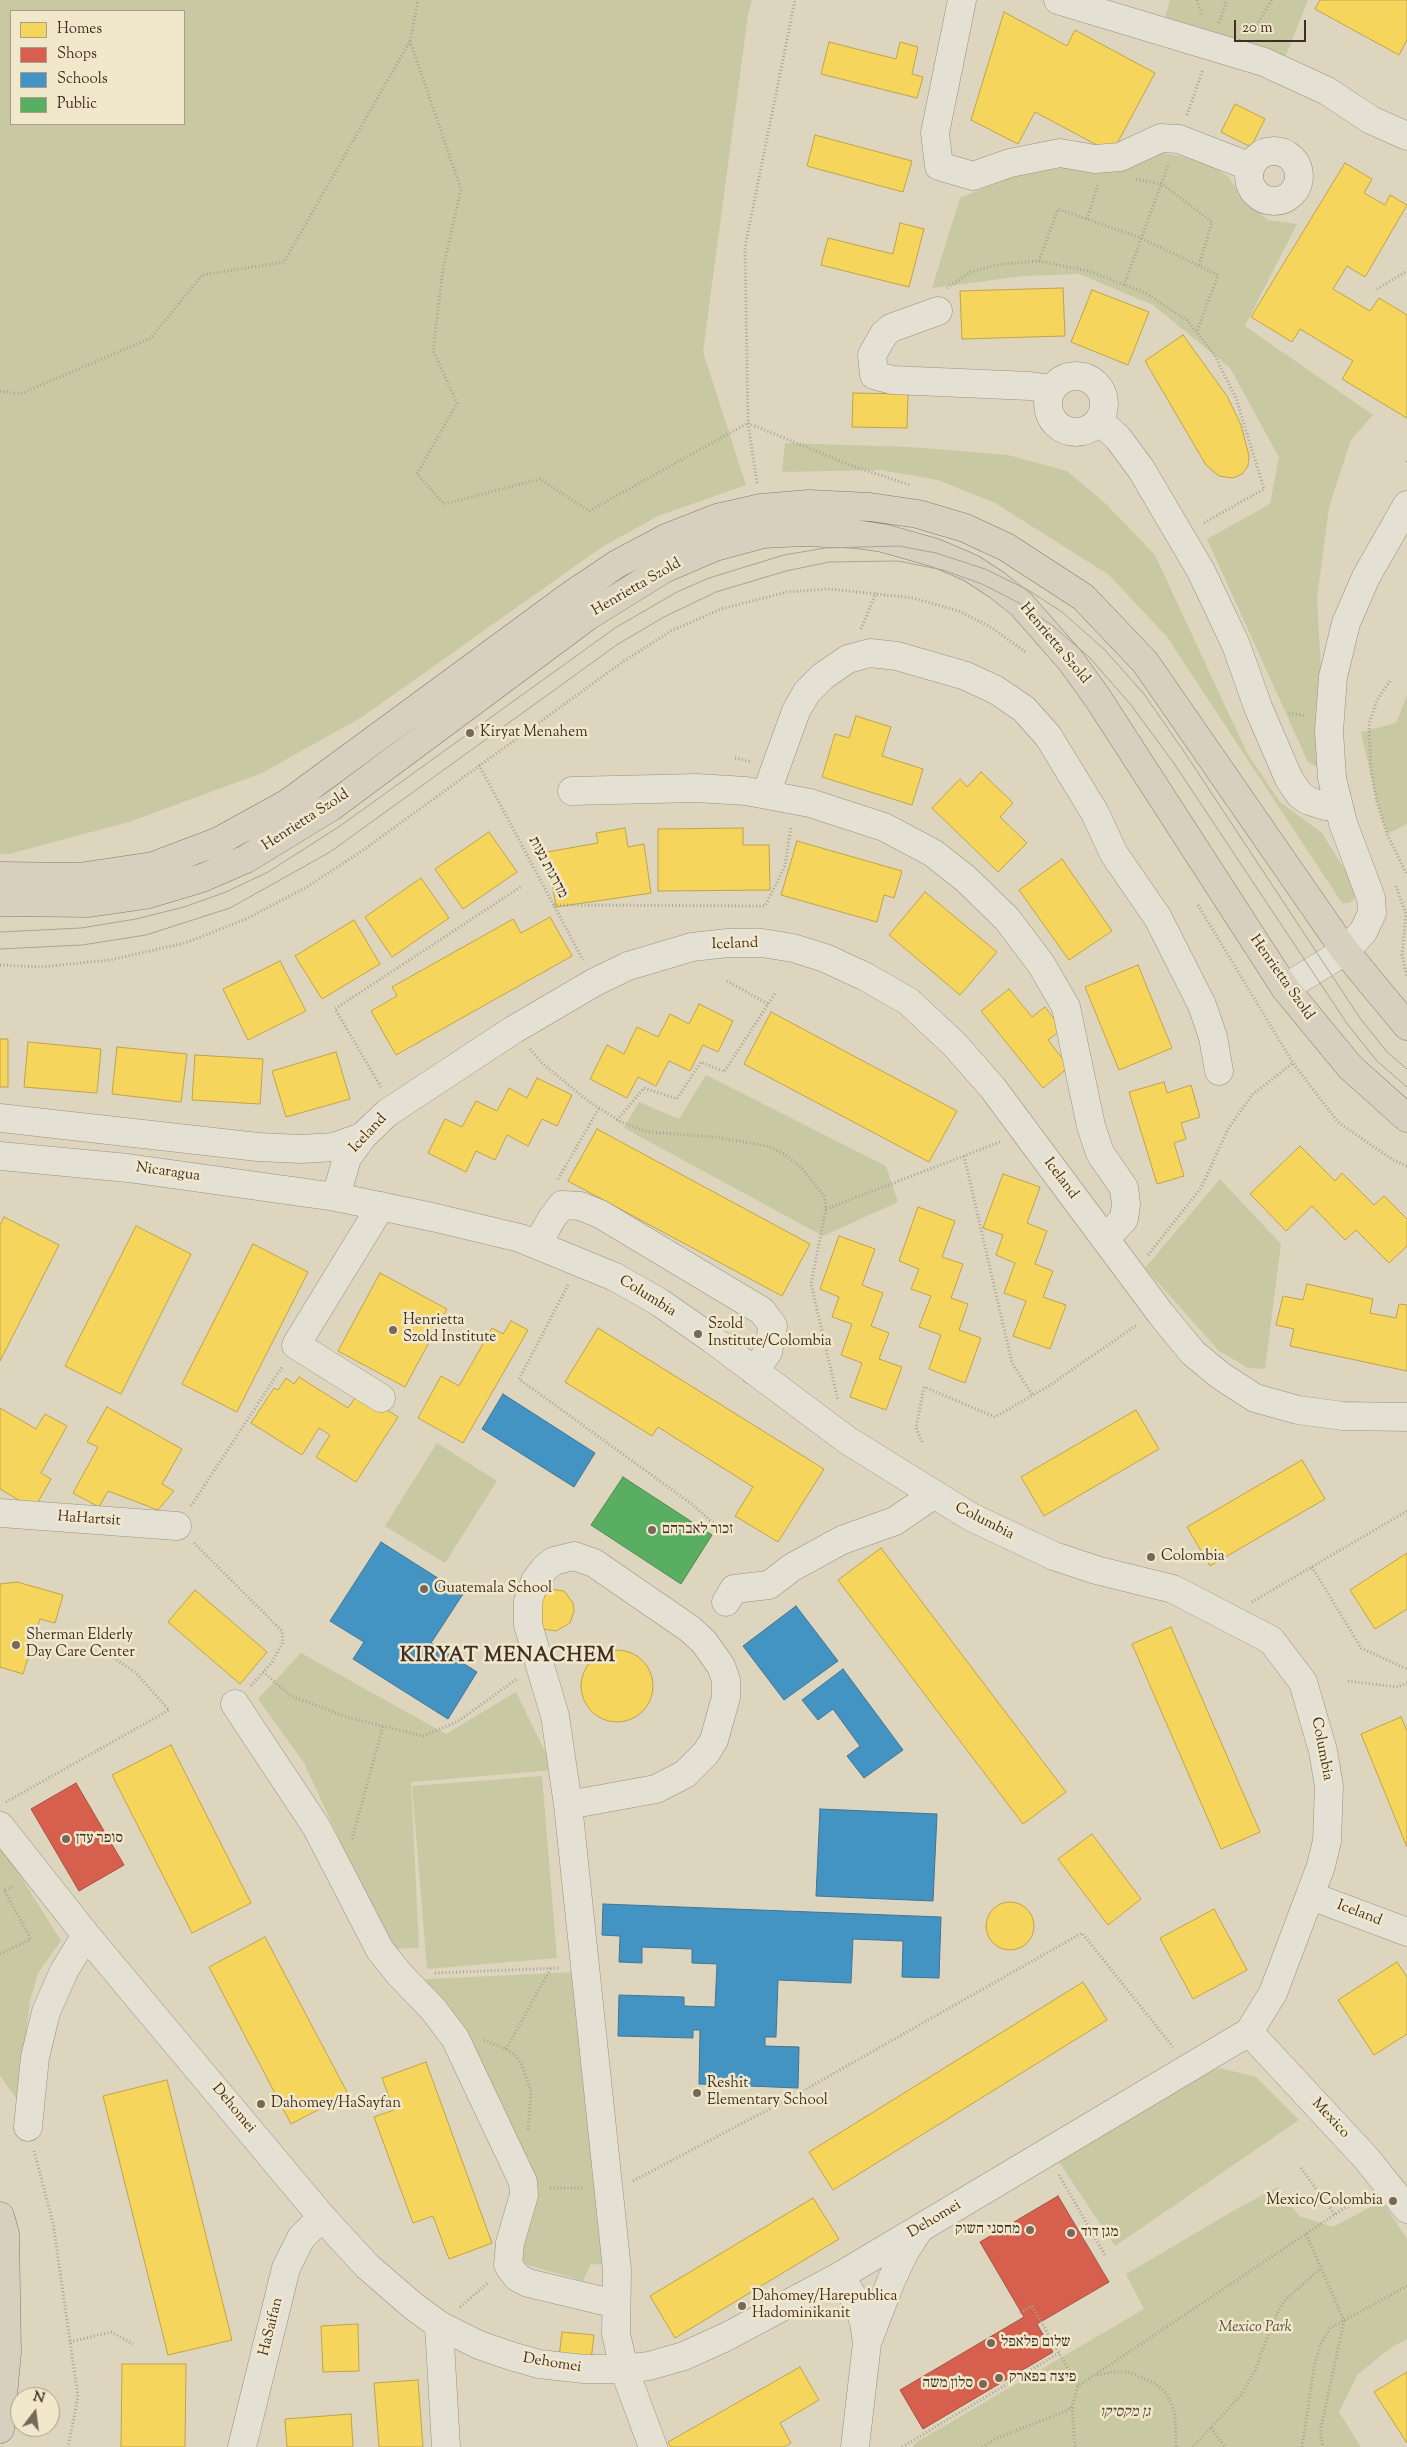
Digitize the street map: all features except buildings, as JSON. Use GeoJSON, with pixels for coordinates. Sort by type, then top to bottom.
{"type":"FeatureCollection","features":[{"type":"Feature","properties":{"kind":"main road","name":"Henrietta Szold"},"geometry":{"type":"LineString","coordinates":[[0,876],[79,876],[153,866],[219,842],[288,803],[571,595],[617,564],[666,538],[709,521],[761,508],[809,504],[870,507],[918,514],[965,528],[1006,547],[1083,597],[1145,662],[1344,951],[1407,1026]]}},
{"type":"Feature","properties":{"kind":"main road","name":"Henrietta Szold"},"geometry":{"type":"LineString","coordinates":[[0,902],[89,902],[145,895],[202,878],[246,859],[331,807],[588,616],[664,569],[715,547],[763,534],[829,532],[882,538],[936,553],[971,568],[1021,604],[1071,660],[1097,697],[1285,988],[1350,1067],[1407,1118]]}},
{"type":"Feature","properties":{"kind":"main road"},"geometry":{"type":"LineString","coordinates":[[0,2216],[5,2234],[8,2352],[0,2429]]}},
{"type":"Feature","properties":{"kind":"street"},"geometry":{"type":"LineString","coordinates":[[962,0],[935,133],[939,166],[973,176],[1010,162],[1060,153],[1095,159],[1120,157],[1161,138],[1179,138],[1251,168]]}},
{"type":"Feature","properties":{"kind":"street"},"geometry":{"type":"LineString","coordinates":[[1058,0],[1264,62],[1327,91],[1371,120],[1407,136]]}},
{"type":"Feature","properties":{"kind":"street"},"geometry":{"type":"LineString","coordinates":[[938,311],[891,328],[884,334],[872,355],[874,375],[892,380],[1030,386],[1051,390]]}},
{"type":"Feature","properties":{"kind":"street"},"geometry":{"type":"LineString","coordinates":[[1068,376],[1087,378],[1096,384],[1102,393],[1103,412],[1099,421],[1092,428],[1082,432],[1072,432],[1057,426],[1047,409],[1051,390],[1059,381],[1068,376]]}},
{"type":"Feature","properties":{"kind":"street"},"geometry":{"type":"LineString","coordinates":[[1099,421],[1118,438],[1141,470],[1219,606],[1236,645],[1258,707],[1289,780],[1300,795],[1309,801],[1325,806],[1338,806]]}},
{"type":"Feature","properties":{"kind":"street"},"geometry":{"type":"LineString","coordinates":[[1285,988],[1344,951],[1363,932],[1370,920],[1373,906],[1338,806],[1332,778],[1329,731],[1336,660],[1346,623],[1366,577],[1407,505]]}},
{"type":"Feature","properties":{"kind":"street"},"geometry":{"type":"LineString","coordinates":[[766,794],[796,711],[807,692],[823,676],[848,659],[870,653],[897,656],[966,676],[996,690],[1024,709],[1048,736],[1095,813],[1114,854],[1158,918],[1202,1005],[1213,1037],[1219,1071]]}},
{"type":"Feature","properties":{"kind":"street"},"geometry":{"type":"LineString","coordinates":[[572,791],[696,788],[766,794],[810,803],[884,827],[933,853],[966,880],[1007,919],[1041,964],[1066,1007],[1091,1126],[1100,1153],[1124,1188],[1126,1204],[1124,1219],[1105,1239]]}},
{"type":"Feature","properties":{"kind":"street","name":"Iceland"},"geometry":{"type":"LineString","coordinates":[[336,1197],[347,1158],[362,1137],[394,1109],[513,1030],[595,982],[628,966],[692,947],[728,943],[762,943],[786,946],[825,958],[864,976],[908,1001],[954,1044],[992,1087],[1158,1310],[1193,1353],[1221,1376],[1255,1398],[1298,1410],[1342,1416],[1407,1417]]}},
{"type":"Feature","properties":{"kind":"street"},"geometry":{"type":"LineString","coordinates":[[0,1118],[258,1147],[301,1149],[334,1147],[362,1137]]}},
{"type":"Feature","properties":{"kind":"street","name":"Nicaragua"},"geometry":{"type":"LineString","coordinates":[[0,1156],[128,1168],[336,1197]]}},
{"type":"Feature","properties":{"kind":"street","name":"Columbia"},"geometry":{"type":"LineString","coordinates":[[336,1197],[520,1238],[615,1277],[658,1302],[754,1370],[847,1440],[971,1517],[1054,1556],[1096,1570],[1173,1589],[1271,1640],[1303,1682],[1313,1710],[1329,1786],[1327,1841],[1311,1896],[1274,1992],[1249,2032]]}},
{"type":"Feature","properties":{"kind":"street"},"geometry":{"type":"LineString","coordinates":[[536,1245],[562,1205],[580,1206],[600,1214],[762,1311],[773,1326],[772,1334],[768,1352],[754,1370]]}},
{"type":"Feature","properties":{"kind":"street"},"geometry":{"type":"LineString","coordinates":[[381,1206],[296,1345],[381,1398]]}},
{"type":"Feature","properties":{"kind":"street"},"geometry":{"type":"LineString","coordinates":[[726,1602],[734,1589],[769,1585],[791,1568],[842,1540],[895,1521],[933,1495]]}},
{"type":"Feature","properties":{"kind":"street","name":"HaHartsit"},"geometry":{"type":"LineString","coordinates":[[0,1513],[177,1526]]}},
{"type":"Feature","properties":{"kind":"street"},"geometry":{"type":"LineString","coordinates":[[568,1805],[656,1789],[685,1774],[706,1753],[714,1740],[726,1697],[726,1680],[722,1666],[704,1642],[690,1629],[594,1563],[574,1556],[554,1561],[546,1566],[535,1581],[528,1601],[528,1625],[558,1732],[568,1805],[583,1966],[617,2270],[615,2326],[624,2369],[653,2447]]}},
{"type":"Feature","properties":{"kind":"street"},"geometry":{"type":"LineString","coordinates":[[235,1704],[317,1828],[380,1950],[400,1975],[433,2009],[455,2038],[501,2140],[519,2170],[524,2195],[510,2243],[508,2265],[517,2277],[528,2283],[616,2304]]}},
{"type":"Feature","properties":{"kind":"street","name":"Dehomei"},"geometry":{"type":"LineString","coordinates":[[0,1826],[86,1935],[322,2217],[367,2266],[439,2325],[479,2345],[540,2364],[584,2370],[624,2369],[649,2366],[684,2356],[840,2276],[1249,2032]]}},
{"type":"Feature","properties":{"kind":"street","name":"Iceland"},"geometry":{"type":"LineString","coordinates":[[1311,1896],[1407,1932]]}},
{"type":"Feature","properties":{"kind":"street"},"geometry":{"type":"LineString","coordinates":[[28,2127],[35,2057],[46,2012],[64,1971],[86,1935]]}},
{"type":"Feature","properties":{"kind":"street","name":"Mexico"},"geometry":{"type":"LineString","coordinates":[[1249,2032],[1385,2181],[1407,2209]]}},
{"type":"Feature","properties":{"kind":"street","name":"HaSaifan"},"geometry":{"type":"LineString","coordinates":[[242,2447],[286,2268],[301,2238],[322,2217]]}},
{"type":"Feature","properties":{"kind":"street"},"geometry":{"type":"LineString","coordinates":[[855,2447],[867,2343],[904,2253],[921,2228]]}},
{"type":"Feature","properties":{"kind":"street"},"geometry":{"type":"LineString","coordinates":[[840,2276],[859,2306],[867,2343]]}},
{"type":"Feature","properties":{"kind":"street"},"geometry":{"type":"LineString","coordinates":[[439,2325],[446,2447]]}},
{"type":"Feature","properties":{"kind":"path"},"geometry":{"type":"LineString","coordinates":[[0,391],[20,394],[151,338],[202,275],[284,262],[410,41],[418,0]]}},
{"type":"Feature","properties":{"kind":"path"},"geometry":{"type":"LineString","coordinates":[[761,508],[748,423],[746,247],[794,0]]}},
{"type":"Feature","properties":{"kind":"path"},"geometry":{"type":"LineString","coordinates":[[410,41],[461,188],[443,269],[433,350],[457,403],[417,474],[444,504],[540,479],[589,511],[748,423]]}},
{"type":"Feature","properties":{"kind":"path"},"geometry":{"type":"LineString","coordinates":[[1128,178],[1162,184],[1212,222],[1198,265]]}},
{"type":"Feature","properties":{"kind":"path"},"geometry":{"type":"LineString","coordinates":[[1086,219],[1099,183]]}},
{"type":"Feature","properties":{"kind":"path"},"geometry":{"type":"LineString","coordinates":[[1038,261],[1058,209],[1142,238],[1218,275],[1196,332]]}},
{"type":"Feature","properties":{"kind":"path"},"geometry":{"type":"LineString","coordinates":[[938,311],[947,288],[971,272],[995,265],[1038,261],[1089,271],[1145,293],[1187,320],[1214,354],[1236,398],[1264,489],[1180,536]]}},
{"type":"Feature","properties":{"kind":"path"},"geometry":{"type":"LineString","coordinates":[[1377,289],[1407,271]]}},
{"type":"Feature","properties":{"kind":"path"},"geometry":{"type":"LineString","coordinates":[[1390,681],[1376,700],[1369,724],[1372,771],[1377,802],[1387,834],[1407,875]]}},
{"type":"Feature","properties":{"kind":"path","name":"מדרגות נעות"},"geometry":{"type":"LineString","coordinates":[[479,765],[595,982]]}},
{"type":"Feature","properties":{"kind":"path"},"geometry":{"type":"LineString","coordinates":[[553,905],[765,906],[785,866],[792,822]]}},
{"type":"Feature","properties":{"kind":"path"},"geometry":{"type":"LineString","coordinates":[[394,1109],[334,1009],[522,886]]}},
{"type":"Feature","properties":{"kind":"path"},"geometry":{"type":"LineString","coordinates":[[727,981],[768,1004]]}},
{"type":"Feature","properties":{"kind":"path"},"geometry":{"type":"LineString","coordinates":[[617,1120],[644,1088],[677,1099],[701,1062],[724,1072],[776,992]]}},
{"type":"Feature","properties":{"kind":"path"},"geometry":{"type":"LineString","coordinates":[[513,1030],[542,1063],[617,1120],[648,1132],[716,1137],[767,1146],[784,1154],[801,1167],[824,1196],[826,1209],[811,1284],[838,1401]]}},
{"type":"Feature","properties":{"kind":"path"},"geometry":{"type":"LineString","coordinates":[[1279,1040],[1293,1063],[1338,1122],[1393,1160],[1407,1166]]}},
{"type":"Feature","properties":{"kind":"path"},"geometry":{"type":"LineString","coordinates":[[1132,1275],[1201,1188],[1228,1129],[1253,1094],[1293,1063]]}},
{"type":"Feature","properties":{"kind":"path"},"geometry":{"type":"LineString","coordinates":[[562,1205],[555,1184],[599,1108]]}},
{"type":"Feature","properties":{"kind":"path"},"geometry":{"type":"LineString","coordinates":[[826,1209],[1026,1132]]}},
{"type":"Feature","properties":{"kind":"path"},"geometry":{"type":"LineString","coordinates":[[964,1156],[1012,1363],[1032,1396]]}},
{"type":"Feature","properties":{"kind":"path"},"geometry":{"type":"LineString","coordinates":[[579,1262],[519,1380],[694,1505],[724,1533]]}},
{"type":"Feature","properties":{"kind":"path"},"geometry":{"type":"LineString","coordinates":[[922,1442],[916,1428],[924,1386],[995,1417],[1078,1367],[1158,1310]]}},
{"type":"Feature","properties":{"kind":"path"},"geometry":{"type":"LineString","coordinates":[[235,1704],[263,1672],[283,1642],[282,1631],[177,1526],[296,1345]]}},
{"type":"Feature","properties":{"kind":"path"},"geometry":{"type":"LineString","coordinates":[[1228,1616],[1407,1511]]}},
{"type":"Feature","properties":{"kind":"path"},"geometry":{"type":"LineString","coordinates":[[1312,1567],[1361,1648],[1407,1669]]}},
{"type":"Feature","properties":{"kind":"path"},"geometry":{"type":"LineString","coordinates":[[0,1806],[169,1710],[136,1673],[111,1656]]}},
{"type":"Feature","properties":{"kind":"path"},"geometry":{"type":"LineString","coordinates":[[263,1672],[291,1696],[350,1718],[423,1736],[457,1722],[539,1663]]}},
{"type":"Feature","properties":{"kind":"path"},"geometry":{"type":"LineString","coordinates":[[1348,1681],[1398,1687],[1407,1683]]}},
{"type":"Feature","properties":{"kind":"path"},"geometry":{"type":"LineString","coordinates":[[342,1876],[382,1726]]}},
{"type":"Feature","properties":{"kind":"path"},"geometry":{"type":"LineString","coordinates":[[0,1954],[31,1939],[4,1890],[39,1876]]}},
{"type":"Feature","properties":{"kind":"path"},"geometry":{"type":"LineString","coordinates":[[519,2170],[528,2175],[541,2188],[607,2188],[626,2184],[643,2177],[784,2102],[1082,1933],[1189,2067]]}},
{"type":"Feature","properties":{"kind":"path"},"geometry":{"type":"LineString","coordinates":[[400,1975],[583,1966]]}},
{"type":"Feature","properties":{"kind":"path"},"geometry":{"type":"LineString","coordinates":[[506,2049],[551,1968]]}},
{"type":"Feature","properties":{"kind":"path"},"geometry":{"type":"LineString","coordinates":[[455,2038],[470,2036],[506,2049],[515,2055],[522,2065],[532,2092],[527,2132]]}},
{"type":"Feature","properties":{"kind":"path"},"geometry":{"type":"LineString","coordinates":[[28,2127],[53,2223],[78,2397],[68,2447]]}},
{"type":"Feature","properties":{"kind":"path"},"geometry":{"type":"LineString","coordinates":[[1046,2153],[1105,2255]]}},
{"type":"Feature","properties":{"kind":"path"},"geometry":{"type":"LineString","coordinates":[[1301,2168],[1335,2214]]}},
{"type":"Feature","properties":{"kind":"path"},"geometry":{"type":"LineString","coordinates":[[1075,2447],[1072,2407],[1078,2386],[1385,2181]]}},
{"type":"Feature","properties":{"kind":"path"},"geometry":{"type":"LineString","coordinates":[[1306,2234],[1344,2321],[1320,2432],[1323,2447]]}},
{"type":"Feature","properties":{"kind":"path"},"geometry":{"type":"LineString","coordinates":[[439,2325],[508,2265]]}},
{"type":"Feature","properties":{"kind":"path"},"geometry":{"type":"LineString","coordinates":[[1194,2447],[1241,2395],[1255,2371],[1273,2322],[1283,2302],[1321,2268]]}},
{"type":"Feature","properties":{"kind":"path"},"geometry":{"type":"LineString","coordinates":[[1302,2447],[1315,2362],[1321,2344],[1330,2328],[1407,2286]]}},
{"type":"Feature","properties":{"kind":"path"},"geometry":{"type":"LineString","coordinates":[[1020,2313],[1032,2306],[1078,2386]]}},
{"type":"Feature","properties":{"kind":"path"},"geometry":{"type":"LineString","coordinates":[[70,2342],[111,2332],[133,2344]]}},
{"type":"Feature","properties":{"kind":"path"},"geometry":{"type":"LineString","coordinates":[[902,2447],[1059,2353]]}},
{"type":"Feature","properties":{"kind":"path"},"geometry":{"type":"LineString","coordinates":[[1094,2375],[1128,2372],[1156,2384],[1167,2394],[1175,2414],[1176,2447]]}},
{"type":"Feature","properties":{"kind":"path"},"geometry":{"type":"LineString","coordinates":[[982,2447],[997,2438],[1072,2407]]}},
{"type":"Feature","properties":{"kind":"path"},"geometry":{"type":"LineString","coordinates":[[1211,2428],[1225,2447]]}},
{"type":"Feature","properties":{"kind":"green space"},"geometry":{"type":"Polygon","coordinates":[[[0,0],[752,0],[748,15],[703,352],[746,485],[658,516],[602,547],[362,717],[262,773],[129,822],[9,854],[0,854],[0,0]]]}},
{"type":"Feature","properties":{"kind":"green space"},"geometry":{"type":"Polygon","coordinates":[[[1170,0],[1308,0],[1284,60],[1163,24],[1170,0]]]}},
{"type":"Feature","properties":{"kind":"green space"},"geometry":{"type":"Polygon","coordinates":[[[1158,152],[1200,160],[1228,176],[1244,200],[1268,220],[1297,224],[1245,326],[1373,415],[1351,440],[1329,507],[1317,599],[1324,723],[1323,770],[1308,762],[1207,539],[1270,504],[1279,457],[1230,368],[1153,305],[1079,274],[1023,276],[932,288],[960,198],[1031,169],[1066,168],[1158,152]]]}},
{"type":"Feature","properties":{"kind":"green space"},"geometry":{"type":"Polygon","coordinates":[[[785,443],[910,447],[1008,455],[1067,471],[1106,504],[1155,555],[1247,753],[1280,802],[1322,833],[1351,880],[1355,898],[1349,903],[1342,903],[1167,637],[1109,575],[995,503],[938,480],[881,470],[782,472],[785,443]]]}},
{"type":"Feature","properties":{"kind":"green space"},"geometry":{"type":"Polygon","coordinates":[[[1407,695],[1407,824],[1387,834],[1377,802],[1361,732],[1396,723],[1407,695]]]}},
{"type":"Feature","properties":{"kind":"green space"},"geometry":{"type":"Polygon","coordinates":[[[706,1075],[886,1166],[898,1202],[823,1236],[624,1128],[639,1102],[679,1119],[706,1075]]]}},
{"type":"Feature","properties":{"kind":"green space"},"geometry":{"type":"Polygon","coordinates":[[[1220,1179],[1281,1244],[1265,1369],[1248,1368],[1219,1351],[1145,1268],[1220,1179]]]}},
{"type":"Feature","properties":{"kind":"green space"},"geometry":{"type":"Polygon","coordinates":[[[437,1443],[497,1481],[445,1563],[385,1526],[437,1443]]]}},
{"type":"Feature","properties":{"kind":"green space"},"geometry":{"type":"Polygon","coordinates":[[[301,1653],[446,1734],[516,1692],[554,1770],[411,1782],[419,1948],[390,1949],[304,1763],[258,1699],[301,1653]]]}},
{"type":"Feature","properties":{"kind":"green space"},"geometry":{"type":"Polygon","coordinates":[[[542,1776],[557,1958],[427,1969],[412,1786],[542,1776]]]}},
{"type":"Feature","properties":{"kind":"green space"},"geometry":{"type":"Polygon","coordinates":[[[3,1848],[61,1941],[38,1973],[30,2001],[18,2101],[0,2076],[0,1849],[3,1848]]]}},
{"type":"Feature","properties":{"kind":"green space"},"geometry":{"type":"Polygon","coordinates":[[[573,1972],[606,2265],[591,2264],[583,2281],[514,2261],[528,2190],[476,2061],[390,1981],[573,1972]]]}},
{"type":"Feature","properties":{"kind":"green space"},"geometry":{"type":"Polygon","coordinates":[[[1220,2068],[1256,2077],[1299,2120],[1115,2246],[1059,2162],[1199,2076],[1220,2068]]]}},
{"type":"Feature","properties":{"kind":"green space","name":"Mexico Park"},"geometry":{"type":"Polygon","coordinates":[[[1278,2187],[1299,2216],[1333,2227],[1382,2201],[1407,2239],[1407,2339],[1392,2347],[1358,2374],[1339,2412],[1361,2447],[913,2447],[915,2443],[1144,2309],[1126,2274],[1240,2207],[1278,2187]]]}},
{"type":"Feature","properties":{"kind":"tram line"},"geometry":{"type":"LineString","coordinates":[[0,932],[81,928],[136,919],[184,907],[226,892],[268,872],[340,826],[615,628],[677,592],[709,578],[784,555],[825,548],[899,546],[936,553],[985,569],[1028,590],[1062,612],[1104,649],[1144,694],[1185,753],[1360,1018],[1387,1052],[1407,1069]]}},
{"type":"Feature","properties":{"kind":"tram line"},"geometry":{"type":"LineString","coordinates":[[0,949],[82,945],[146,935],[230,908],[330,852],[618,644],[664,617],[716,592],[786,571],[829,562],[898,561],[943,570],[982,584],[1021,604],[1053,626],[1089,657],[1131,705],[1173,762],[1348,1025],[1377,1061],[1407,1087]]}},
{"type":"Feature","properties":{"kind":"place","name":"Kiryat Menahem"},"geometry":{"type":"Point","coordinates":[470,733]}},
{"type":"Feature","properties":{"kind":"place","name":"Henrietta Szold Institute"},"geometry":{"type":"Point","coordinates":[393,1330]}},
{"type":"Feature","properties":{"kind":"place","name":"Szold Institute/Colombia"},"geometry":{"type":"Point","coordinates":[698,1334]}},
{"type":"Feature","properties":{"kind":"place","name":"זכור לאברהם"},"geometry":{"type":"Point","coordinates":[652,1530]}},
{"type":"Feature","properties":{"kind":"place","name":"Colombia"},"geometry":{"type":"Point","coordinates":[1151,1557]}},
{"type":"Feature","properties":{"kind":"place","name":"Guatemala School"},"geometry":{"type":"Point","coordinates":[424,1589]}},
{"type":"Feature","properties":{"kind":"place","name":"Sherman Elderly Day Care Center"},"geometry":{"type":"Point","coordinates":[16,1645]}},
{"type":"Feature","properties":{"kind":"place","name":"סופר עדן"},"geometry":{"type":"Point","coordinates":[66,1839]}},
{"type":"Feature","properties":{"kind":"place","name":"Reshit Elementary School"},"geometry":{"type":"Point","coordinates":[697,2093]}},
{"type":"Feature","properties":{"kind":"place","name":"Dahomey/HaSayfan"},"geometry":{"type":"Point","coordinates":[261,2104]}},
{"type":"Feature","properties":{"kind":"place","name":"Mexico/Colombia"},"geometry":{"type":"Point","coordinates":[1393,2201]}},
{"type":"Feature","properties":{"kind":"place","name":"מחסני השוק"},"geometry":{"type":"Point","coordinates":[1030,2230]}},
{"type":"Feature","properties":{"kind":"place","name":"מגן דוד"},"geometry":{"type":"Point","coordinates":[1071,2233]}},
{"type":"Feature","properties":{"kind":"place","name":"Dahomey/Harepublica Hadominikanit"},"geometry":{"type":"Point","coordinates":[742,2306]}},
{"type":"Feature","properties":{"kind":"place","name":"שלום פלאפל"},"geometry":{"type":"Point","coordinates":[991,2343]}},
{"type":"Feature","properties":{"kind":"place","name":"פיצה בפארק"},"geometry":{"type":"Point","coordinates":[999,2378]}},
{"type":"Feature","properties":{"kind":"place","name":"סלון משה"},"geometry":{"type":"Point","coordinates":[983,2384]}},
{"type":"Feature","properties":{"kind":"district","name":"KIRYAT MENACHEM"},"geometry":{"type":"Point","coordinates":[508,1658]}},
{"type":"Feature","properties":{"kind":"park label","name":"גן מקסיקו"},"geometry":{"type":"Point","coordinates":[1125,2413]}}]}
